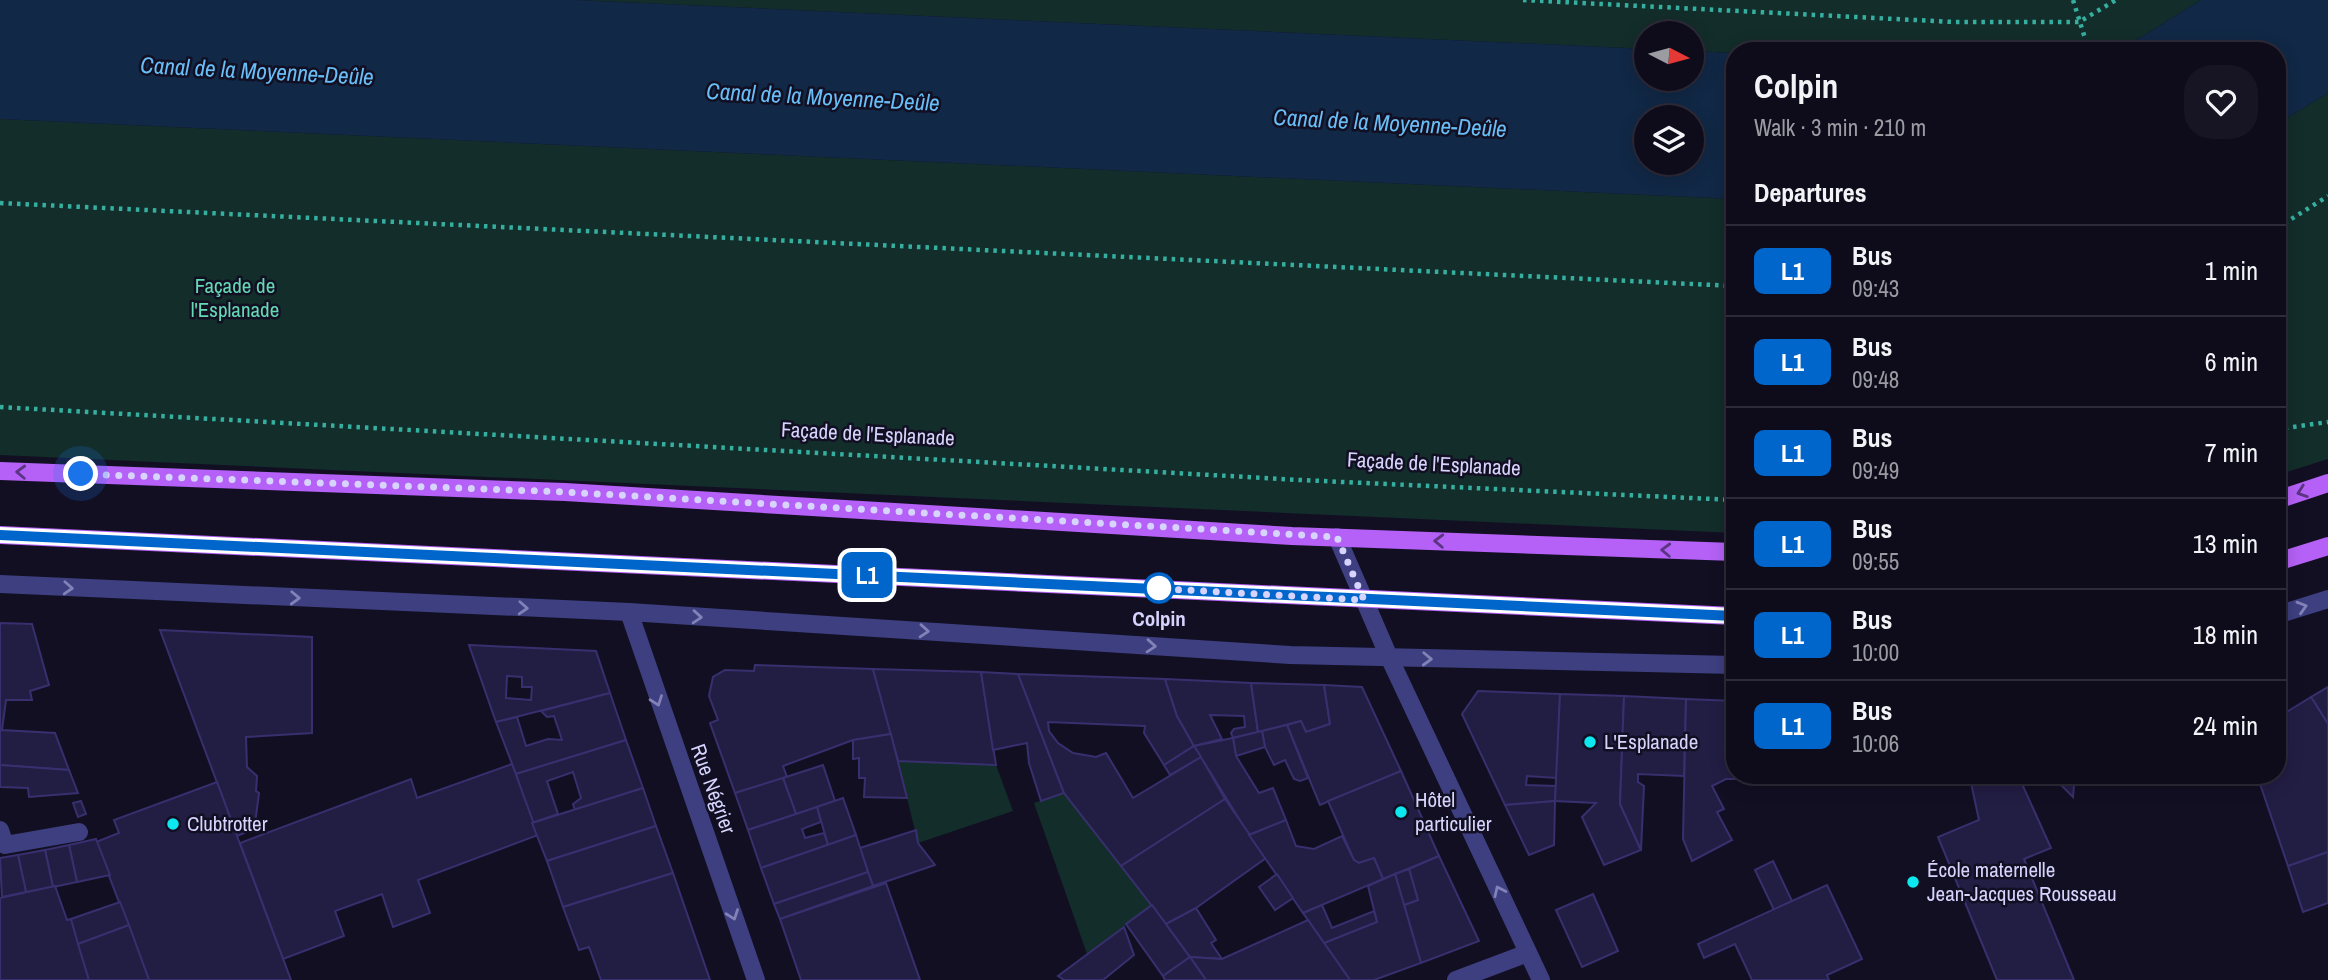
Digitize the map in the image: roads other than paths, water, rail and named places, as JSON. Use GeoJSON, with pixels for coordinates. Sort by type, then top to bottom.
{"type":"FeatureCollection","features":[{"type":"Feature","properties":{"kind":"main road"},"geometry":{"type":"LineString","coordinates":[[0,471],[565,492],[1337,537],[1726,552]]}},
{"type":"Feature","properties":{"kind":"main road"},"geometry":{"type":"LineString","coordinates":[[2286,497],[2328,483]]}},
{"type":"Feature","properties":{"kind":"main road"},"geometry":{"type":"LineString","coordinates":[[0,535],[1726,616]]}},
{"type":"Feature","properties":{"kind":"main road"},"geometry":{"type":"LineString","coordinates":[[2286,559],[2328,546]]}},
{"type":"Feature","properties":{"kind":"street"},"geometry":{"type":"LineString","coordinates":[[1337,537],[1389,657],[1541,980]]}},
{"type":"Feature","properties":{"kind":"street"},"geometry":{"type":"LineString","coordinates":[[0,584],[629,612],[1290,655],[1726,665]]}},
{"type":"Feature","properties":{"kind":"street"},"geometry":{"type":"LineString","coordinates":[[2286,612],[2328,599]]}},
{"type":"Feature","properties":{"kind":"street","name":"Rue Négrier"},"geometry":{"type":"LineString","coordinates":[[629,612],[757,980]]}},
{"type":"Feature","properties":{"kind":"street"},"geometry":{"type":"LineString","coordinates":[[0,830],[5,845],[79,832]]}},
{"type":"Feature","properties":{"kind":"street"},"geometry":{"type":"LineString","coordinates":[[1456,980],[1528,953]]}},
{"type":"Feature","properties":{"kind":"water","name":"Canal de la Moyenne-Deûle"},"geometry":{"type":"Polygon","coordinates":[[[0,0],[576,0],[1634,48],[1634,91],[1704,91],[1704,52],[1726,53],[1726,199],[0,119],[0,0]]]}},
{"type":"Feature","properties":{"kind":"water"},"geometry":{"type":"Polygon","coordinates":[[[2201,0],[2328,0],[2328,93],[2286,119],[2286,42],[2133,42],[2201,0]]]}},
{"type":"Feature","properties":{"kind":"place","name":"Colpin"},"geometry":{"type":"Point","coordinates":[1159,588]}},
{"type":"Feature","properties":{"kind":"place","name":"L'Esplanade"},"geometry":{"type":"Point","coordinates":[1590,742]}},
{"type":"Feature","properties":{"kind":"place","name":"Hôtel particulier"},"geometry":{"type":"Point","coordinates":[1401,812]}},
{"type":"Feature","properties":{"kind":"place","name":"Clubtrotter"},"geometry":{"type":"Point","coordinates":[173,824]}},
{"type":"Feature","properties":{"kind":"place","name":"École maternelle Jean-Jacques Rousseau"},"geometry":{"type":"Point","coordinates":[1913,882]}},
{"type":"Feature","properties":{"kind":"park label","name":"Façade de l'Esplanade"},"geometry":{"type":"Point","coordinates":[235,298]}}]}
